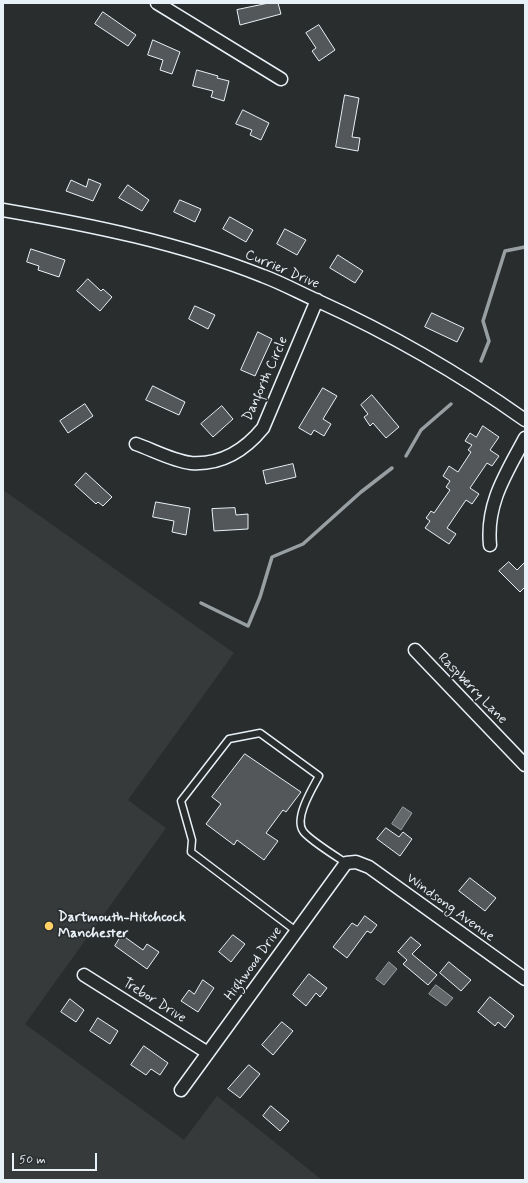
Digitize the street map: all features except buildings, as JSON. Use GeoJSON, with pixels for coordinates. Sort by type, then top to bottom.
{"type":"FeatureCollection","features":[{"type":"Feature","properties":{"kind":"street"},"geometry":{"type":"LineString","coordinates":[[157,3],[281,80]]}},
{"type":"Feature","properties":{"kind":"street","name":"Currier Drive"},"geometry":{"type":"LineString","coordinates":[[3,210],[99,227],[163,243],[264,276],[369,325],[484,391],[525,420]]}},
{"type":"Feature","properties":{"kind":"street","name":"Danforth Circle"},"geometry":{"type":"LineString","coordinates":[[136,444],[178,459],[197,462],[229,456],[252,441],[263,428],[317,300]]}},
{"type":"Feature","properties":{"kind":"street"},"geometry":{"type":"LineString","coordinates":[[490,545],[488,528],[491,508],[499,488],[525,438]]}},
{"type":"Feature","properties":{"kind":"street","name":"Raspberry Lane"},"geometry":{"type":"LineString","coordinates":[[415,650],[525,765]]}},
{"type":"Feature","properties":{"kind":"street","name":"Highwood Drive"},"geometry":{"type":"LineString","coordinates":[[181,1090],[296,932],[351,862]]}},
{"type":"Feature","properties":{"kind":"street","name":"Windsong Avenue"},"geometry":{"type":"LineString","coordinates":[[351,862],[369,867],[525,979]]}},
{"type":"Feature","properties":{"kind":"street","name":"Trebor Drive"},"geometry":{"type":"LineString","coordinates":[[84,975],[208,1053]]}},
{"type":"Feature","properties":{"kind":"lane"},"geometry":{"type":"LineString","coordinates":[[296,932],[191,852],[192,840],[181,801],[229,739],[260,733],[319,776],[304,808],[300,821],[303,832],[351,862]]}},
{"type":"Feature","properties":{"kind":"shaded area","name":"Dartmouth-Hitchcock Manchester"},"geometry":{"type":"Polygon","coordinates":[[[3,490],[234,653],[128,800],[166,828],[25,1024],[184,1140],[217,1096],[322,1180],[3,1180],[3,490]]]}},
{"type":"Feature","properties":{"kind":"shaded area"},"geometry":{"type":"Polygon","coordinates":[[[403,807],[412,813],[401,830],[392,824],[403,807]]]}},
{"type":"Feature","properties":{"kind":"shaded area"},"geometry":{"type":"Polygon","coordinates":[[[389,962],[397,969],[384,985],[376,979],[389,962]]]}},
{"type":"Feature","properties":{"kind":"shaded area"},"geometry":{"type":"Polygon","coordinates":[[[436,985],[453,998],[446,1006],[429,994],[436,985]]]}},
{"type":"Feature","properties":{"kind":"waterway"},"geometry":{"type":"LineString","coordinates":[[481,361],[489,341],[483,321],[505,251],[525,247]]}},
{"type":"Feature","properties":{"kind":"waterway"},"geometry":{"type":"LineString","coordinates":[[406,456],[421,430],[451,404]]}},
{"type":"Feature","properties":{"kind":"waterway"},"geometry":{"type":"LineString","coordinates":[[201,603],[248,626],[260,597],[272,557],[303,544],[361,492],[392,468]]}},
{"type":"Feature","properties":{"kind":"place","name":"Dartmouth-Hitchcock Manchester"},"geometry":{"type":"Point","coordinates":[49,926]}}]}
